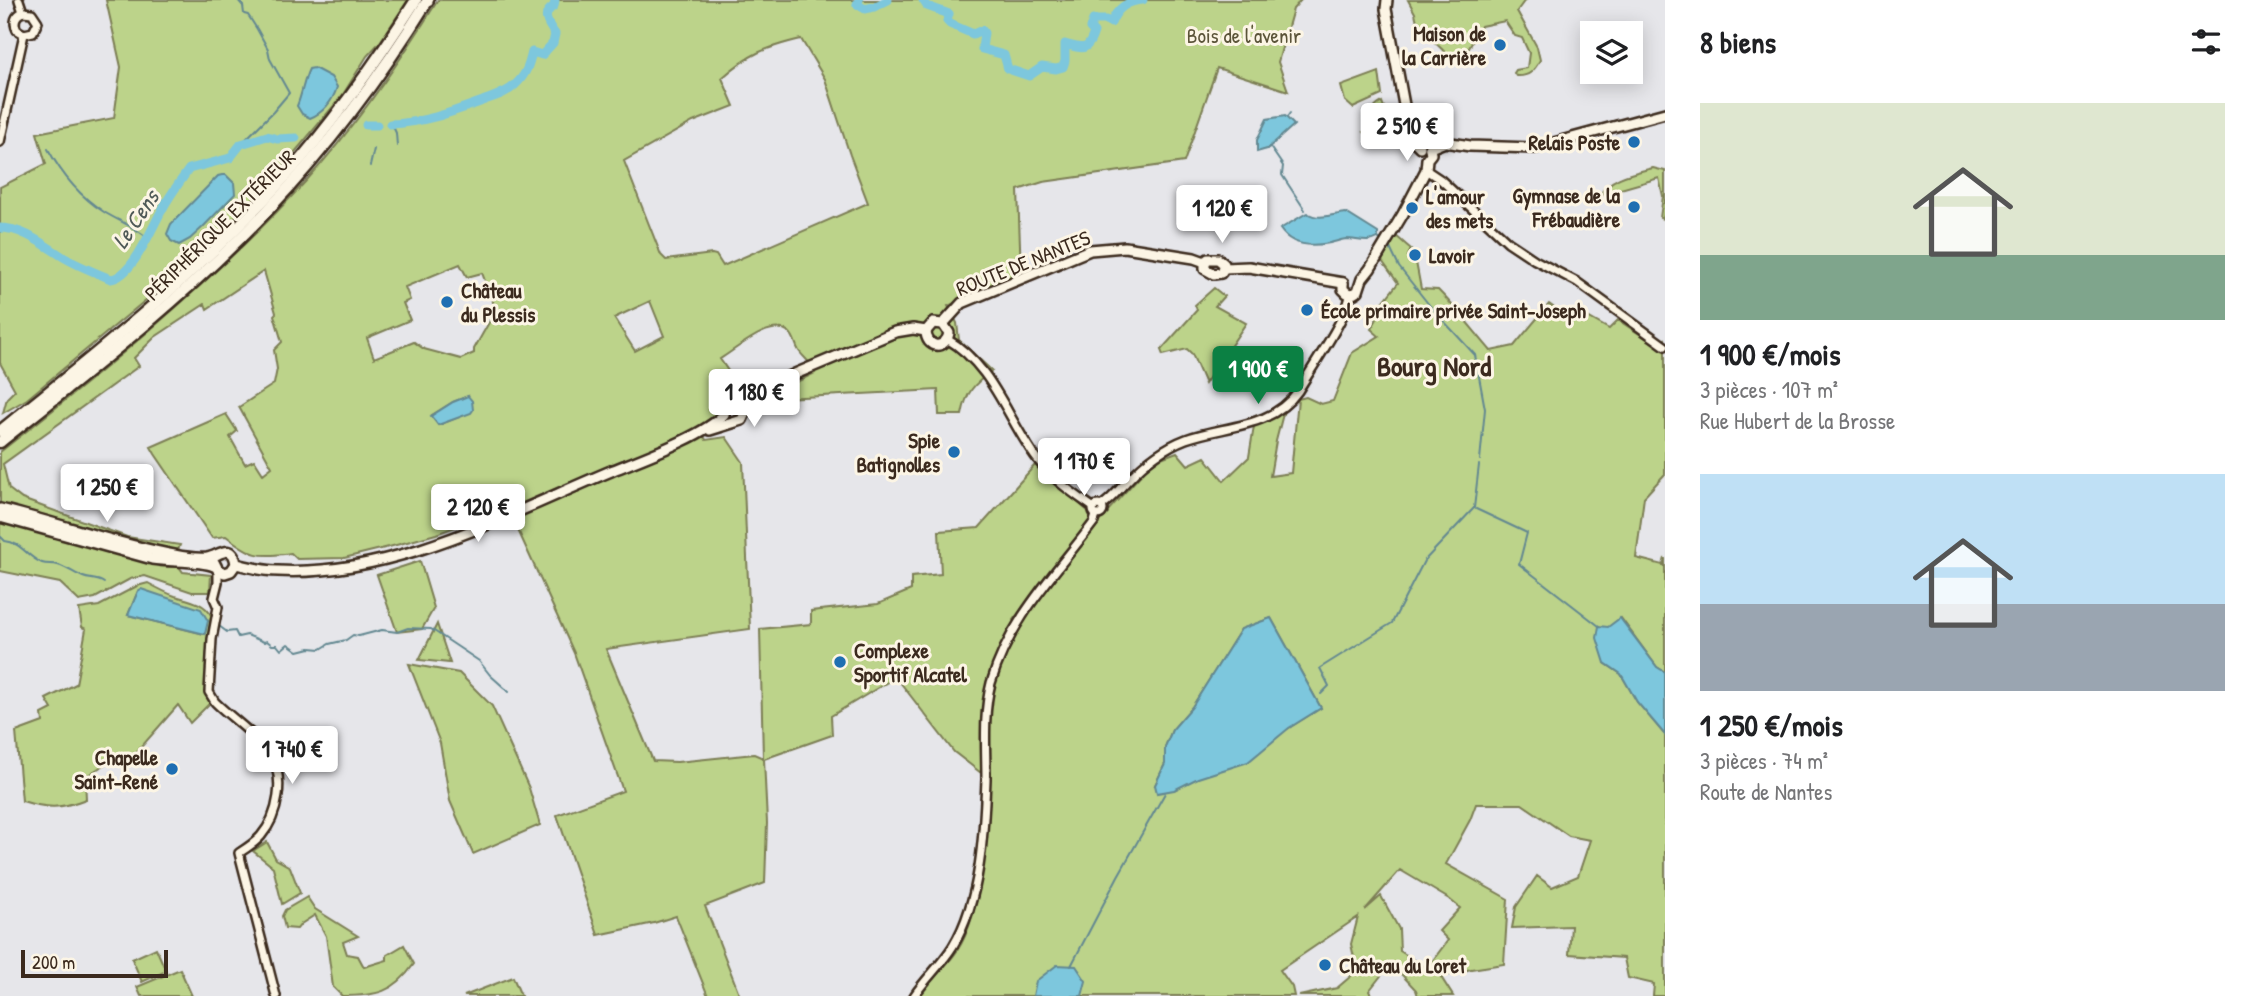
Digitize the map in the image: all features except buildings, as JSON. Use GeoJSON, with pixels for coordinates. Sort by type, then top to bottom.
{"type":"FeatureCollection","features":[{"type":"Feature","properties":{"kind":"highway"},"geometry":{"type":"LineString","coordinates":[[0,431],[146,311],[262,203],[341,110],[416,0]]}},
{"type":"Feature","properties":{"kind":"highway","name":"PÉRIPHÉRIQUE EXTÉRIEUR"},"geometry":{"type":"LineString","coordinates":[[0,442],[158,314],[266,212],[343,123],[428,0]]}},
{"type":"Feature","properties":{"kind":"main road"},"geometry":{"type":"LineString","coordinates":[[1357,282],[1349,278],[1343,283],[1345,291],[1356,293],[1357,282],[1365,275],[1385,244],[1426,170],[1427,159],[1431,154],[1410,137],[1384,2]]}},
{"type":"Feature","properties":{"kind":"main road"},"geometry":{"type":"LineString","coordinates":[[1425,148],[1445,142],[1535,149],[1665,113]]}},
{"type":"Feature","properties":{"kind":"main road","name":"ROUTE DE NANTES"},"geometry":{"type":"LineString","coordinates":[[943,324],[962,303],[1094,249],[1125,247],[1194,258],[1205,262],[1205,269],[1214,274],[1221,273],[1224,268],[1249,267],[1343,283]]}},
{"type":"Feature","properties":{"kind":"main road"},"geometry":{"type":"LineString","coordinates":[[933,323],[943,324],[948,329],[947,339],[943,344],[934,345],[926,338],[926,331],[933,323]]}},
{"type":"Feature","properties":{"kind":"main road"},"geometry":{"type":"LineString","coordinates":[[705,430],[724,414],[726,403],[739,400],[895,332],[913,329],[926,331]]}},
{"type":"Feature","properties":{"kind":"main road"},"geometry":{"type":"LineString","coordinates":[[236,564],[262,570],[298,572],[348,566],[403,554],[488,523],[705,430],[743,420],[746,409],[767,386]]}},
{"type":"Feature","properties":{"kind":"main road"},"geometry":{"type":"LineString","coordinates":[[739,400],[746,409]]}},
{"type":"Feature","properties":{"kind":"main road"},"geometry":{"type":"LineString","coordinates":[[724,414],[732,422]]}},
{"type":"Feature","properties":{"kind":"main road"},"geometry":{"type":"LineString","coordinates":[[0,509],[158,552],[198,558],[218,566],[231,571],[236,564],[235,558],[222,551],[218,566]]}},
{"type":"Feature","properties":{"kind":"main road"},"geometry":{"type":"LineString","coordinates":[[0,517],[152,559],[205,562],[218,566]]}},
{"type":"Feature","properties":{"kind":"street"},"geometry":{"type":"LineString","coordinates":[[19,0],[23,12]]}},
{"type":"Feature","properties":{"kind":"street"},"geometry":{"type":"LineString","coordinates":[[23,12],[33,14],[38,22],[33,32],[24,34],[16,30],[14,24],[16,17],[23,12]]}},
{"type":"Feature","properties":{"kind":"street"},"geometry":{"type":"LineString","coordinates":[[0,142],[24,34]]}},
{"type":"Feature","properties":{"kind":"street"},"geometry":{"type":"LineString","coordinates":[[1426,170],[1441,180],[1508,242],[1577,282],[1665,346]]}},
{"type":"Feature","properties":{"kind":"street"},"geometry":{"type":"LineString","coordinates":[[914,996],[954,944],[972,896],[984,817],[990,686],[998,662],[1022,614],[1094,523],[1097,510],[1139,470],[1177,444],[1196,436],[1256,423],[1289,401],[1298,391],[1345,312],[1350,294]]}},
{"type":"Feature","properties":{"kind":"street"},"geometry":{"type":"LineString","coordinates":[[947,339],[972,359],[983,372],[1027,444],[1049,473],[1059,484],[1097,510]]}},
{"type":"Feature","properties":{"kind":"street"},"geometry":{"type":"LineString","coordinates":[[218,566],[214,598],[218,607],[212,639],[209,692],[215,702],[271,754],[277,770],[277,802],[273,815],[259,838],[239,853],[276,996]]}},
{"type":"Feature","properties":{"kind":"green space"},"geometry":{"type":"Polygon","coordinates":[[[106,0],[408,0],[342,96],[264,189],[165,284],[27,399],[3,413],[7,398],[15,390],[0,363],[0,187],[46,164],[37,133],[114,118],[121,67],[106,0]]]}},
{"type":"Feature","properties":{"kind":"green space","name":"Bois de l'avenir"},"geometry":{"type":"Polygon","coordinates":[[[438,0],[1301,0],[1293,9],[1278,62],[1288,91],[1217,68],[1184,162],[1043,182],[1018,190],[1021,273],[948,306],[957,323],[959,340],[992,371],[972,389],[962,415],[939,415],[938,390],[783,398],[760,412],[758,405],[764,398],[815,373],[791,334],[781,329],[763,332],[720,359],[741,390],[731,391],[719,398],[719,414],[700,429],[706,440],[726,437],[743,462],[750,629],[606,649],[653,761],[677,762],[754,754],[763,758],[760,629],[811,624],[811,611],[878,604],[911,590],[911,577],[941,574],[939,531],[979,528],[1035,465],[1090,513],[1090,520],[1013,620],[1019,628],[1105,514],[1146,469],[1161,458],[1177,452],[1188,465],[1205,457],[1224,481],[1249,457],[1254,426],[1284,410],[1270,476],[1291,473],[1298,399],[1306,397],[1321,404],[1333,401],[1352,353],[1379,336],[1371,329],[1377,319],[1373,315],[1398,283],[1382,261],[1395,235],[1411,249],[1408,256],[1416,262],[1421,289],[1438,290],[1491,351],[1514,346],[1549,304],[1570,319],[1577,311],[1609,329],[1618,320],[1653,343],[1665,339],[1665,474],[1644,497],[1636,558],[1663,565],[1665,558],[1665,672],[1657,667],[1621,618],[1605,663],[1621,674],[1637,702],[1665,735],[1665,996],[1653,996],[1654,984],[1628,978],[1624,958],[1569,954],[1571,926],[1512,928],[1516,907],[1537,876],[1552,887],[1578,876],[1590,840],[1569,836],[1522,804],[1476,804],[1446,864],[1508,899],[1504,964],[1441,977],[1453,996],[1418,996],[1416,990],[1391,963],[1369,991],[1372,996],[1299,996],[1337,988],[1357,971],[1351,944],[1358,917],[1280,970],[1292,987],[1294,996],[918,996],[957,951],[973,913],[986,839],[989,772],[981,773],[954,752],[896,677],[831,716],[832,735],[764,759],[767,823],[765,883],[705,906],[740,996],[708,996],[676,916],[598,935],[557,815],[623,791],[574,653],[508,508],[436,534],[344,558],[297,559],[291,553],[256,554],[226,536],[212,538],[155,454],[151,447],[226,414],[237,431],[230,437],[245,464],[254,460],[263,474],[272,467],[239,407],[274,384],[277,369],[274,350],[282,342],[264,271],[207,309],[205,304],[155,337],[134,358],[139,366],[3,464],[9,489],[22,499],[127,537],[180,545],[174,560],[183,572],[211,575],[210,592],[192,592],[145,576],[130,579],[95,598],[79,601],[60,583],[0,571],[0,452],[159,322],[271,218],[306,181],[376,94],[438,0]],[[801,39],[750,57],[722,78],[734,106],[693,122],[624,161],[661,255],[666,260],[712,254],[716,255],[723,266],[868,203],[825,79],[801,39]],[[460,264],[405,287],[410,300],[403,303],[410,320],[367,338],[374,358],[414,342],[424,349],[461,359],[474,353],[496,310],[482,273],[467,277],[460,264]],[[650,301],[614,318],[635,351],[664,336],[650,301]],[[468,396],[432,415],[439,425],[464,415],[468,396]],[[1271,618],[1241,629],[1192,707],[1172,730],[1165,747],[1165,764],[1155,785],[1174,790],[1321,708],[1271,618]],[[1400,870],[1365,910],[1381,896],[1399,929],[1400,951],[1427,968],[1448,940],[1439,931],[1460,908],[1400,870]]]}},
{"type":"Feature","properties":{"kind":"green space"},"geometry":{"type":"Polygon","coordinates":[[[1408,0],[1525,0],[1517,11],[1537,47],[1540,60],[1531,72],[1516,76],[1516,70],[1527,68],[1529,53],[1522,38],[1515,36],[1505,21],[1481,26],[1468,50],[1450,57],[1418,26],[1408,0]]]}},
{"type":"Feature","properties":{"kind":"green space"},"geometry":{"type":"Polygon","coordinates":[[[1379,72],[1382,95],[1353,108],[1345,101],[1341,86],[1379,72]]]}},
{"type":"Feature","properties":{"kind":"green space"},"geometry":{"type":"Polygon","coordinates":[[[1382,102],[1390,124],[1366,134],[1364,132],[1369,129],[1366,125],[1370,114],[1382,102]]]}},
{"type":"Feature","properties":{"kind":"green space"},"geometry":{"type":"Polygon","coordinates":[[[1653,168],[1665,171],[1663,219],[1660,218],[1663,196],[1659,178],[1600,195],[1616,180],[1653,168]]]}},
{"type":"Feature","properties":{"kind":"green space"},"geometry":{"type":"Polygon","coordinates":[[[1214,288],[1224,296],[1215,306],[1246,323],[1205,384],[1192,354],[1187,349],[1163,355],[1161,350],[1197,310],[1195,305],[1214,288]]]}},
{"type":"Feature","properties":{"kind":"green space"},"geometry":{"type":"Polygon","coordinates":[[[420,561],[434,608],[422,629],[397,632],[377,575],[420,561]]]}},
{"type":"Feature","properties":{"kind":"green space"},"geometry":{"type":"Polygon","coordinates":[[[148,583],[200,604],[211,615],[206,681],[212,701],[190,723],[178,705],[136,753],[107,763],[85,777],[86,799],[54,807],[22,801],[16,732],[43,722],[42,714],[52,709],[46,699],[76,684],[86,629],[82,627],[79,609],[99,606],[148,583]],[[138,591],[128,615],[204,634],[138,591]]]}},
{"type":"Feature","properties":{"kind":"green space"},"geometry":{"type":"Polygon","coordinates":[[[437,624],[450,663],[419,660],[437,624]]]}},
{"type":"Feature","properties":{"kind":"green space"},"geometry":{"type":"Polygon","coordinates":[[[409,664],[459,673],[492,706],[529,788],[540,825],[473,854],[450,801],[440,743],[409,664]]]}},
{"type":"Feature","properties":{"kind":"green space"},"geometry":{"type":"Polygon","coordinates":[[[267,842],[276,859],[290,867],[300,893],[282,904],[273,867],[253,851],[267,842]]]}},
{"type":"Feature","properties":{"kind":"green space"},"geometry":{"type":"Polygon","coordinates":[[[307,897],[315,909],[358,936],[343,942],[347,954],[358,956],[364,967],[387,960],[387,955],[404,945],[414,964],[399,981],[383,991],[342,996],[333,987],[326,936],[315,915],[297,929],[285,928],[282,916],[285,910],[307,897]]]}},
{"type":"Feature","properties":{"kind":"green space"},"geometry":{"type":"Polygon","coordinates":[[[156,948],[166,971],[142,982],[132,959],[156,948]]]}},
{"type":"Feature","properties":{"kind":"green space"},"geometry":{"type":"Polygon","coordinates":[[[180,969],[192,996],[141,996],[137,987],[180,969]]]}},
{"type":"Feature","properties":{"kind":"green space"},"geometry":{"type":"Polygon","coordinates":[[[513,977],[521,996],[464,996],[513,977]]]}},
{"type":"Feature","properties":{"kind":"water"},"geometry":{"type":"Polygon","coordinates":[[[314,68],[331,77],[337,87],[327,106],[310,118],[302,114],[297,106],[309,69],[314,68]]]}},
{"type":"Feature","properties":{"kind":"water"},"geometry":{"type":"Polygon","coordinates":[[[1285,116],[1294,125],[1267,149],[1257,152],[1257,140],[1267,119],[1285,116]]]}},
{"type":"Feature","properties":{"kind":"water"},"geometry":{"type":"Polygon","coordinates":[[[226,175],[234,183],[235,194],[190,239],[179,245],[171,241],[167,234],[171,224],[218,176],[226,175]]]}},
{"type":"Feature","properties":{"kind":"water"},"geometry":{"type":"Polygon","coordinates":[[[1307,213],[1321,217],[1346,213],[1378,233],[1378,238],[1366,241],[1346,239],[1308,245],[1295,242],[1284,235],[1280,229],[1307,213]]]}},
{"type":"Feature","properties":{"kind":"water"},"geometry":{"type":"Polygon","coordinates":[[[468,396],[472,401],[471,413],[438,425],[431,416],[453,402],[468,396]]]}},
{"type":"Feature","properties":{"kind":"water"},"geometry":{"type":"Polygon","coordinates":[[[141,589],[201,609],[208,621],[205,634],[128,615],[141,589]]]}},
{"type":"Feature","properties":{"kind":"water"},"geometry":{"type":"Polygon","coordinates":[[[1271,618],[1321,708],[1289,728],[1248,762],[1198,778],[1174,790],[1157,793],[1155,785],[1165,764],[1165,747],[1172,730],[1192,707],[1241,629],[1271,618]]]}},
{"type":"Feature","properties":{"kind":"water"},"geometry":{"type":"Polygon","coordinates":[[[1620,618],[1657,667],[1665,672],[1665,735],[1637,702],[1621,674],[1605,663],[1597,638],[1599,626],[1608,627],[1620,618]]]}},
{"type":"Feature","properties":{"kind":"water"},"geometry":{"type":"Polygon","coordinates":[[[1057,965],[1076,966],[1086,981],[1082,996],[1033,996],[1036,981],[1057,965]]]}},
{"type":"Feature","properties":{"kind":"waterway"},"geometry":{"type":"LineString","coordinates":[[238,0],[243,6],[244,14],[248,15],[268,49],[270,59],[289,93],[241,144]]}},
{"type":"Feature","properties":{"kind":"waterway","name":"Le Cens"},"geometry":{"type":"LineString","coordinates":[[390,124],[447,114],[511,88],[524,74],[532,52],[542,55],[553,43],[555,34],[546,15],[554,6],[555,0]]}},
{"type":"Feature","properties":{"kind":"waterway","name":"Le Cens"},"geometry":{"type":"LineString","coordinates":[[859,0],[857,4],[865,9],[888,0]]}},
{"type":"Feature","properties":{"kind":"waterway","name":"Le Cens"},"geometry":{"type":"LineString","coordinates":[[923,0],[927,6],[949,14],[947,21],[950,24],[973,34],[982,30],[982,49],[1004,55],[1008,69],[1029,76],[1042,67],[1063,67],[1065,44],[1081,48],[1087,46],[1094,32],[1090,28],[1093,20],[1106,20],[1111,23],[1123,6],[1143,0]]}},
{"type":"Feature","properties":{"kind":"waterway"},"geometry":{"type":"LineString","coordinates":[[1287,117],[1290,113]]}},
{"type":"Feature","properties":{"kind":"waterway"},"geometry":{"type":"LineString","coordinates":[[392,124],[397,146]]}},
{"type":"Feature","properties":{"kind":"waterway","name":"Le Cens"},"geometry":{"type":"LineString","coordinates":[[366,125],[377,125]]}},
{"type":"Feature","properties":{"kind":"waterway","name":"Le Cens"},"geometry":{"type":"LineString","coordinates":[[0,228],[26,234],[70,261],[111,279],[127,270],[134,261],[168,200],[189,169],[230,158],[241,144],[267,136],[277,139],[296,138]]}},
{"type":"Feature","properties":{"kind":"waterway"},"geometry":{"type":"LineString","coordinates":[[1270,147],[1283,166],[1282,175],[1305,210]]}},
{"type":"Feature","properties":{"kind":"waterway"},"geometry":{"type":"LineString","coordinates":[[48,149],[59,168],[79,192],[104,212],[148,238]]}},
{"type":"Feature","properties":{"kind":"waterway"},"geometry":{"type":"LineString","coordinates":[[370,166],[374,149]]}},
{"type":"Feature","properties":{"kind":"waterway"},"geometry":{"type":"LineString","coordinates":[[1378,238],[1382,241]]}},
{"type":"Feature","properties":{"kind":"waterway"},"geometry":{"type":"LineString","coordinates":[[1389,246],[1399,267],[1475,355],[1485,409],[1480,460]]}},
{"type":"Feature","properties":{"kind":"waterway"},"geometry":{"type":"LineString","coordinates":[[1321,694],[1329,686],[1320,668],[1392,623],[1424,561],[1474,508],[1479,465]]}},
{"type":"Feature","properties":{"kind":"waterway"},"geometry":{"type":"LineString","coordinates":[[1476,509],[1527,533],[1519,564],[1599,626]]}},
{"type":"Feature","properties":{"kind":"waterway"},"geometry":{"type":"LineString","coordinates":[[0,536],[42,563],[58,565],[104,583]]}},
{"type":"Feature","properties":{"kind":"waterway"},"geometry":{"type":"LineString","coordinates":[[219,626],[227,632],[235,631],[238,637],[247,635],[267,641],[281,650],[288,644],[298,651],[321,649],[353,635],[382,630],[397,632],[408,628],[431,629],[479,661],[509,692]]}},
{"type":"Feature","properties":{"kind":"waterway"},"geometry":{"type":"LineString","coordinates":[[1071,966],[1165,793]]}},
{"type":"Feature","properties":{"kind":"place","name":"Maison de la Carrière"},"geometry":{"type":"Point","coordinates":[1500,45]}},
{"type":"Feature","properties":{"kind":"place","name":"Relais Poste"},"geometry":{"type":"Point","coordinates":[1634,142]}},
{"type":"Feature","properties":{"kind":"place","name":"Gymnase de la Frébaudière"},"geometry":{"type":"Point","coordinates":[1634,207]}},
{"type":"Feature","properties":{"kind":"place","name":"L'amour des mets"},"geometry":{"type":"Point","coordinates":[1412,208]}},
{"type":"Feature","properties":{"kind":"place","name":"Lavoir"},"geometry":{"type":"Point","coordinates":[1415,255]}},
{"type":"Feature","properties":{"kind":"place","name":"Château du Plessis"},"geometry":{"type":"Point","coordinates":[447,302]}},
{"type":"Feature","properties":{"kind":"place","name":"École primaire privée Saint-Joseph"},"geometry":{"type":"Point","coordinates":[1307,310]}},
{"type":"Feature","properties":{"kind":"place","name":"Spie Batignolles"},"geometry":{"type":"Point","coordinates":[954,452]}},
{"type":"Feature","properties":{"kind":"place","name":"Complexe Sportif Alcatel"},"geometry":{"type":"Point","coordinates":[840,662]}},
{"type":"Feature","properties":{"kind":"place","name":"Chapelle Saint-René"},"geometry":{"type":"Point","coordinates":[172,769]}},
{"type":"Feature","properties":{"kind":"place","name":"Château du Loret"},"geometry":{"type":"Point","coordinates":[1325,965]}},
{"type":"Feature","properties":{"kind":"district","name":"Bourg Nord"},"geometry":{"type":"Point","coordinates":[1434,366]}}]}
